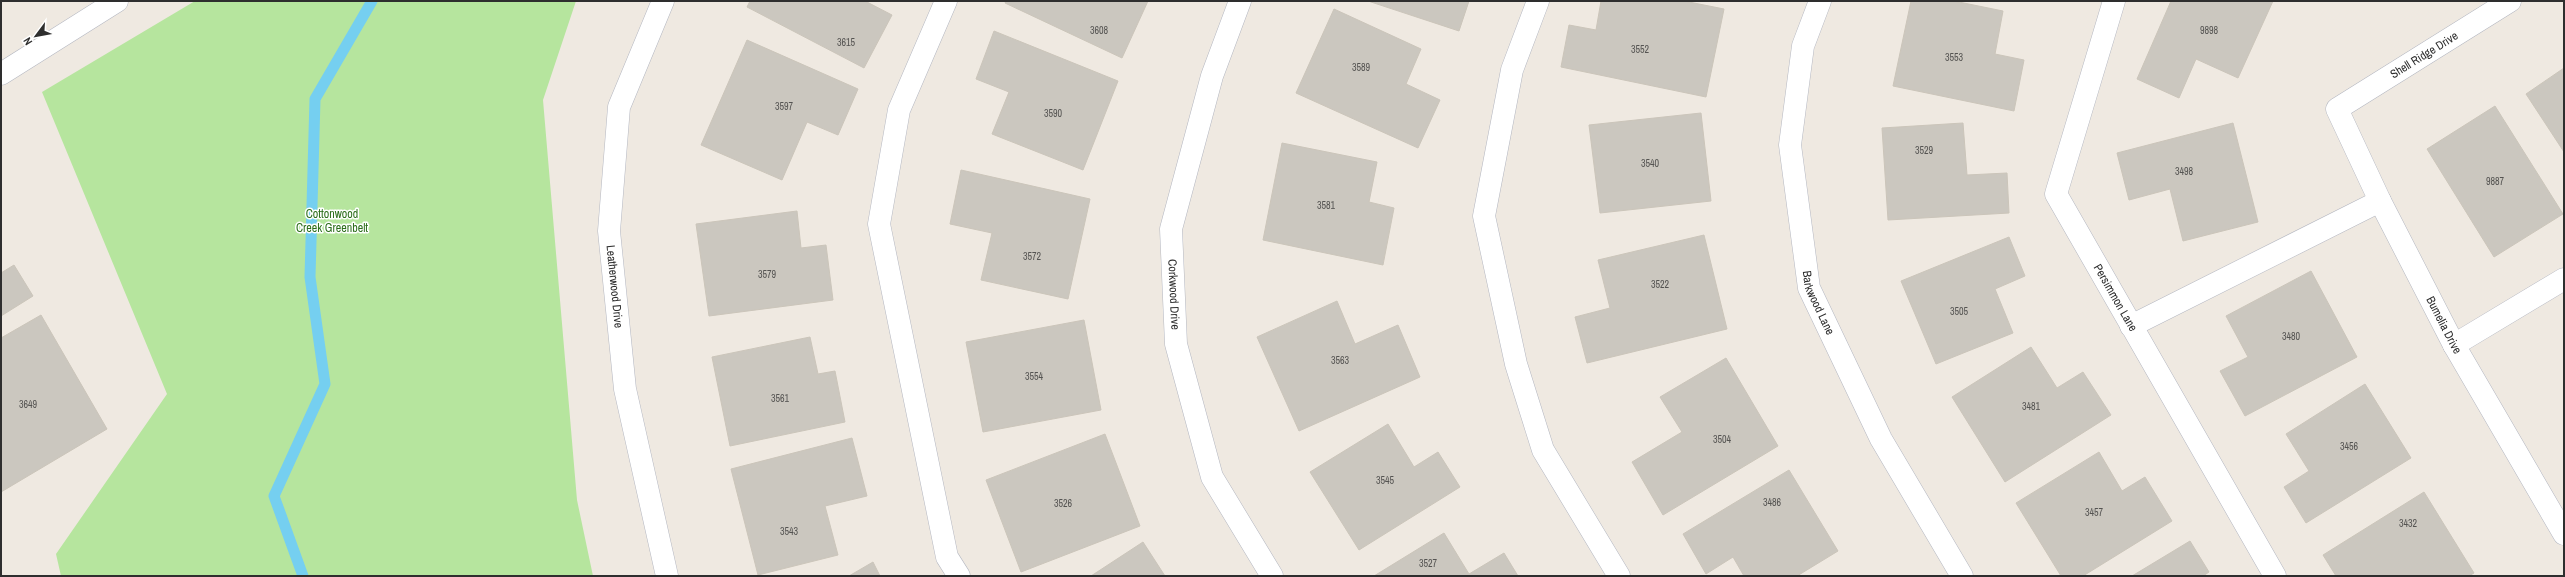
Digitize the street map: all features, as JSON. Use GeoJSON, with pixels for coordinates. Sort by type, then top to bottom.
{"type":"FeatureCollection","features":[{"type":"Feature","properties":{"kind":"street"},"geometry":{"type":"LineString","coordinates":[[1,74],[117,1]]}},
{"type":"Feature","properties":{"kind":"street","name":"Leatherwood Drive"},"geometry":{"type":"LineString","coordinates":[[663,1],[619,107],[609,231],[625,389],[667,576]]}},
{"type":"Feature","properties":{"kind":"street"},"geometry":{"type":"LineString","coordinates":[[946,1],[899,110],[879,224],[947,557],[959,576]]}},
{"type":"Feature","properties":{"kind":"street","name":"Corkwood Drive"},"geometry":{"type":"LineString","coordinates":[[1240,1],[1212,76],[1171,229],[1176,344],[1212,477],[1272,576]]}},
{"type":"Feature","properties":{"kind":"street"},"geometry":{"type":"LineString","coordinates":[[1538,1],[1512,70],[1484,216],[1516,364],[1543,450],[1619,576]]}},
{"type":"Feature","properties":{"kind":"street","name":"Barkwood Lane"},"geometry":{"type":"LineString","coordinates":[[1820,1],[1803,46],[1790,145],[1809,288],[1881,439],[1962,576]]}},
{"type":"Feature","properties":{"kind":"street","name":"Persimmon Lane"},"geometry":{"type":"LineString","coordinates":[[2114,1],[2056,194],[2276,576]]}},
{"type":"Feature","properties":{"kind":"street","name":"Shell Ridge Drive"},"geometry":{"type":"LineString","coordinates":[[2337,109],[2510,1]]}},
{"type":"Feature","properties":{"kind":"street","name":"Bumelia Drive"},"geometry":{"type":"LineString","coordinates":[[2337,109],[2380,201],[2454,346],[2564,534]]}},
{"type":"Feature","properties":{"kind":"street"},"geometry":{"type":"LineString","coordinates":[[2131,326],[2380,201]]}},
{"type":"Feature","properties":{"kind":"street"},"geometry":{"type":"LineString","coordinates":[[2454,346],[2564,280]]}},
{"type":"Feature","properties":{"kind":"green space","name":"Cottonwood Creek Greenbelt"},"geometry":{"type":"Polygon","coordinates":[[[195,1],[576,1],[543,100],[577,500],[593,576],[61,576],[56,554],[167,394],[42,92],[195,1]]]}},
{"type":"Feature","properties":{"kind":"building"},"geometry":{"type":"Polygon","coordinates":[[[750,1],[865,1],[892,15],[864,68],[747,7],[750,1]]]}},
{"type":"Feature","properties":{"kind":"building"},"geometry":{"type":"Polygon","coordinates":[[[1006,1],[1148,1],[1122,58],[1005,3],[1006,1]]]}},
{"type":"Feature","properties":{"kind":"building"},"geometry":{"type":"Polygon","coordinates":[[[1368,1],[1469,1],[1459,31],[1368,1]]]}},
{"type":"Feature","properties":{"kind":"building"},"geometry":{"type":"Polygon","coordinates":[[[1601,1],[1684,1],[1724,9],[1706,97],[1561,67],[1569,25],[1596,30],[1601,1]]]}},
{"type":"Feature","properties":{"kind":"building"},"geometry":{"type":"Polygon","coordinates":[[[1911,1],[1954,1],[2003,11],[1995,54],[2024,60],[2014,111],[1893,86],[1911,1]]]}},
{"type":"Feature","properties":{"kind":"building"},"geometry":{"type":"Polygon","coordinates":[[[2171,1],[2273,1],[2238,78],[2196,59],[2179,98],[2137,79],[2171,1]]]}},
{"type":"Feature","properties":{"kind":"building"},"geometry":{"type":"Polygon","coordinates":[[[1334,9],[1421,49],[1406,84],[1440,100],[1418,148],[1296,93],[1334,9]]]}},
{"type":"Feature","properties":{"kind":"building"},"geometry":{"type":"Polygon","coordinates":[[[994,31],[1118,81],[1083,170],[992,134],[1009,92],[976,79],[994,31]]]}},
{"type":"Feature","properties":{"kind":"building"},"geometry":{"type":"Polygon","coordinates":[[[747,40],[858,89],[838,135],[807,122],[782,180],[701,145],[747,40]]]}},
{"type":"Feature","properties":{"kind":"building"},"geometry":{"type":"Polygon","coordinates":[[[2564,68],[2564,152],[2526,94],[2564,68]]]}},
{"type":"Feature","properties":{"kind":"building"},"geometry":{"type":"Polygon","coordinates":[[[2495,106],[2563,214],[2494,257],[2427,149],[2495,106]]]}},
{"type":"Feature","properties":{"kind":"building"},"geometry":{"type":"Polygon","coordinates":[[[1701,113],[1711,201],[1600,213],[1589,125],[1701,113]]]}},
{"type":"Feature","properties":{"kind":"building"},"geometry":{"type":"Polygon","coordinates":[[[1963,123],[1967,175],[2007,173],[2009,213],[1888,220],[1882,128],[1963,123]]]}},
{"type":"Feature","properties":{"kind":"building"},"geometry":{"type":"Polygon","coordinates":[[[2233,123],[2258,222],[2183,241],[2170,189],[2129,200],[2117,153],[2233,123]]]}},
{"type":"Feature","properties":{"kind":"building"},"geometry":{"type":"Polygon","coordinates":[[[1282,143],[1377,162],[1369,202],[1394,208],[1383,265],[1263,240],[1282,143]]]}},
{"type":"Feature","properties":{"kind":"building"},"geometry":{"type":"Polygon","coordinates":[[[961,170],[1090,199],[1068,299],[981,280],[992,233],[950,224],[961,170]]]}},
{"type":"Feature","properties":{"kind":"building"},"geometry":{"type":"Polygon","coordinates":[[[797,211],[801,248],[826,245],[833,300],[709,316],[696,224],[797,211]]]}},
{"type":"Feature","properties":{"kind":"building"},"geometry":{"type":"Polygon","coordinates":[[[1704,235],[1727,329],[1587,363],[1575,317],[1610,308],[1598,260],[1704,235]]]}},
{"type":"Feature","properties":{"kind":"building"},"geometry":{"type":"Polygon","coordinates":[[[2009,237],[2025,276],[1995,289],[2013,333],[1936,364],[1901,281],[2009,237]]]}},
{"type":"Feature","properties":{"kind":"building"},"geometry":{"type":"Polygon","coordinates":[[[14,265],[33,296],[1,316],[1,273],[14,265]]]}},
{"type":"Feature","properties":{"kind":"building"},"geometry":{"type":"Polygon","coordinates":[[[2311,271],[2357,357],[2245,416],[2220,371],[2248,357],[2226,316],[2311,271]]]}},
{"type":"Feature","properties":{"kind":"building"},"geometry":{"type":"Polygon","coordinates":[[[1337,301],[1355,344],[1398,325],[1420,377],[1299,431],[1257,337],[1337,301]]]}},
{"type":"Feature","properties":{"kind":"building"},"geometry":{"type":"Polygon","coordinates":[[[41,315],[107,429],[1,492],[1,338],[41,315]]]}},
{"type":"Feature","properties":{"kind":"building"},"geometry":{"type":"Polygon","coordinates":[[[1084,320],[1101,410],[983,432],[966,342],[1084,320]]]}},
{"type":"Feature","properties":{"kind":"building"},"geometry":{"type":"Polygon","coordinates":[[[810,337],[818,374],[835,371],[845,422],[730,446],[712,357],[810,337]]]}},
{"type":"Feature","properties":{"kind":"building"},"geometry":{"type":"Polygon","coordinates":[[[2031,347],[2057,388],[2083,372],[2111,415],[2005,482],[1952,397],[2031,347]]]}},
{"type":"Feature","properties":{"kind":"building"},"geometry":{"type":"Polygon","coordinates":[[[1726,358],[1778,446],[1663,515],[1632,462],[1682,432],[1660,397],[1726,358]]]}},
{"type":"Feature","properties":{"kind":"building"},"geometry":{"type":"Polygon","coordinates":[[[2365,384],[2411,458],[2306,523],[2284,487],[2309,471],[2286,434],[2365,384]]]}},
{"type":"Feature","properties":{"kind":"building"},"geometry":{"type":"Polygon","coordinates":[[[1388,424],[1414,467],[1438,452],[1460,487],[1359,550],[1310,472],[1388,424]]]}},
{"type":"Feature","properties":{"kind":"building"},"geometry":{"type":"Polygon","coordinates":[[[1105,434],[1140,526],[1021,572],[986,480],[1105,434]]]}},
{"type":"Feature","properties":{"kind":"building"},"geometry":{"type":"Polygon","coordinates":[[[852,438],[867,496],[825,506],[838,555],[758,575],[731,469],[852,438]]]}},
{"type":"Feature","properties":{"kind":"building"},"geometry":{"type":"Polygon","coordinates":[[[2099,452],[2122,491],[2145,477],[2172,521],[2083,576],[2061,576],[2016,503],[2099,452]]]}},
{"type":"Feature","properties":{"kind":"building"},"geometry":{"type":"Polygon","coordinates":[[[1789,470],[1838,551],[1797,576],[1744,576],[1733,557],[1706,574],[1683,534],[1789,470]]]}},
{"type":"Feature","properties":{"kind":"building"},"geometry":{"type":"Polygon","coordinates":[[[2424,492],[2474,573],[2469,576],[2336,576],[2323,555],[2424,492]]]}},
{"type":"Feature","properties":{"kind":"building"},"geometry":{"type":"Polygon","coordinates":[[[1444,533],[1469,574],[1504,553],[1518,576],[1374,576],[1444,533]]]}},
{"type":"Feature","properties":{"kind":"building"},"geometry":{"type":"Polygon","coordinates":[[[2190,541],[2209,572],[2203,576],[2132,576],[2190,541]]]}},
{"type":"Feature","properties":{"kind":"building"},"geometry":{"type":"Polygon","coordinates":[[[1143,542],[1165,576],[1091,576],[1143,542]]]}},
{"type":"Feature","properties":{"kind":"building"},"geometry":{"type":"Polygon","coordinates":[[[873,562],[880,576],[849,576],[873,562]]]}},
{"type":"Feature","properties":{"kind":"waterway"},"geometry":{"type":"LineString","coordinates":[[303,576],[274,496],[325,384],[310,277],[315,99],[372,1]]}}]}
